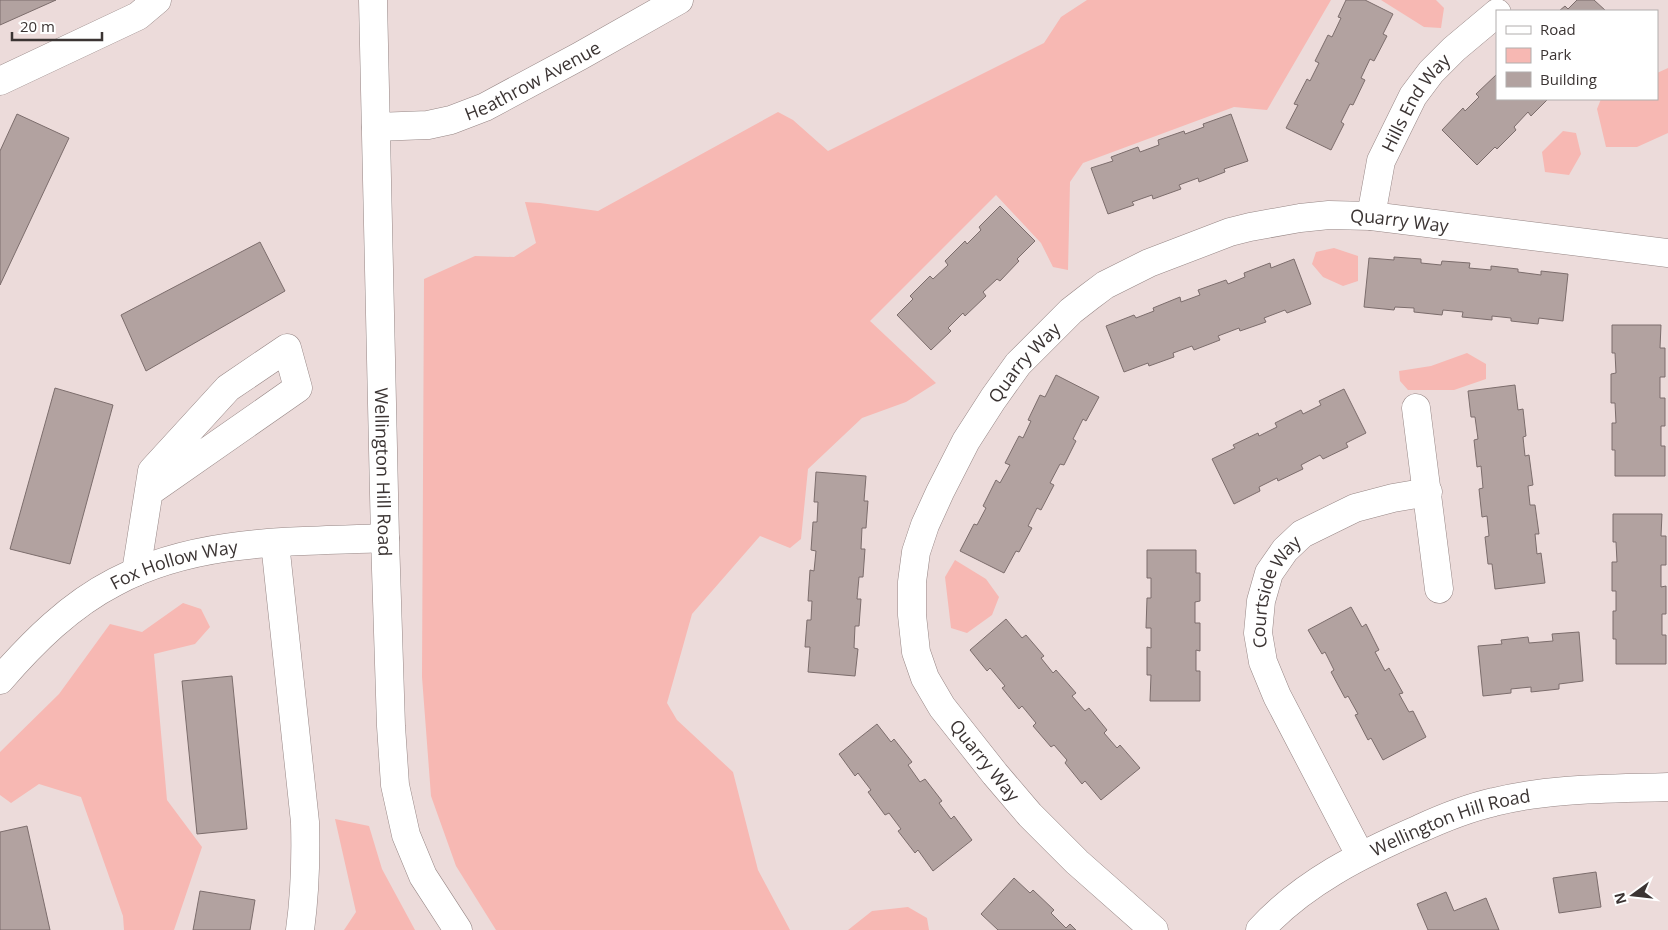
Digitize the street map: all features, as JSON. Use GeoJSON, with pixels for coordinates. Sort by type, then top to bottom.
{"type":"FeatureCollection","features":[{"type":"Feature","properties":{"kind":"street"},"geometry":{"type":"LineString","coordinates":[[0,82],[138,16],[156,0]]}},
{"type":"Feature","properties":{"kind":"street","name":"Wellington Hill Road"},"geometry":{"type":"LineString","coordinates":[[373,0],[385,538],[391,726],[395,785],[406,835],[423,876],[458,930]]}},
{"type":"Feature","properties":{"kind":"street","name":"Heathrow Avenue"},"geometry":{"type":"LineString","coordinates":[[376,127],[428,125],[451,120],[486,107],[679,0]]}},
{"type":"Feature","properties":{"kind":"street","name":"Hills End Way"},"geometry":{"type":"LineString","coordinates":[[1500,10],[1512,0]]}},
{"type":"Feature","properties":{"kind":"street","name":"Hills End Way"},"geometry":{"type":"LineString","coordinates":[[1372,216],[1382,162],[1413,96],[1431,72],[1454,49],[1496,14]]}},
{"type":"Feature","properties":{"kind":"street","name":"Quarry Way"},"geometry":{"type":"LineString","coordinates":[[1154,930],[1077,862],[1030,814],[995,774],[942,707],[925,678],[916,652],[912,615],[912,582],[916,552],[925,525],[966,441],[1018,364],[1071,311],[1105,285],[1149,263],[1230,232],[1300,218],[1329,215],[1372,216],[1668,253]]}},
{"type":"Feature","properties":{"kind":"street"},"geometry":{"type":"LineString","coordinates":[[136,572],[152,472],[228,388],[287,348],[298,388],[149,492]]}},
{"type":"Feature","properties":{"kind":"street"},"geometry":{"type":"LineString","coordinates":[[1416,408],[1439,589]]}},
{"type":"Feature","properties":{"kind":"street","name":"Courtside Way"},"geometry":{"type":"LineString","coordinates":[[1360,855],[1277,696],[1263,662],[1258,633],[1261,601],[1268,573],[1285,550],[1302,534],[1355,508],[1393,498],[1428,492]]}},
{"type":"Feature","properties":{"kind":"street","name":"Fox Hollow Way"},"geometry":{"type":"LineString","coordinates":[[0,680],[56,622],[114,582],[136,572],[179,557],[214,549],[275,543],[385,538]]}},
{"type":"Feature","properties":{"kind":"street"},"geometry":{"type":"LineString","coordinates":[[275,543],[305,822],[306,859],[300,930]]}},
{"type":"Feature","properties":{"kind":"street","name":"Wellington Hill Road"},"geometry":{"type":"LineString","coordinates":[[1260,930],[1306,889],[1360,855],[1450,816],[1494,802],[1530,796],[1599,789],[1668,786]]}},
{"type":"Feature","properties":{"kind":"green space"},"geometry":{"type":"Polygon","coordinates":[[[1087,0],[1331,0],[1267,110],[1234,107],[1083,163],[1070,182],[1068,270],[1053,267],[1041,243],[996,195],[870,321],[936,383],[906,402],[862,418],[808,469],[801,539],[790,548],[760,536],[692,614],[667,703],[677,720],[733,772],[758,870],[790,930],[496,930],[456,866],[431,796],[422,677],[424,279],[475,256],[514,257],[536,243],[525,202],[598,211],[778,112],[793,120],[828,151],[1044,43],[1061,17],[1087,0]]]}},
{"type":"Feature","properties":{"kind":"green space"},"geometry":{"type":"Polygon","coordinates":[[[1381,0],[1436,0],[1444,8],[1441,28],[1424,27],[1381,0]]]}},
{"type":"Feature","properties":{"kind":"green space"},"geometry":{"type":"Polygon","coordinates":[[[1668,68],[1668,133],[1637,147],[1606,147],[1597,109],[1601,100],[1658,100],[1658,73],[1668,68]]]}},
{"type":"Feature","properties":{"kind":"green space"},"geometry":{"type":"Polygon","coordinates":[[[1563,131],[1576,133],[1581,154],[1569,175],[1545,172],[1542,152],[1563,131]]]}},
{"type":"Feature","properties":{"kind":"green space"},"geometry":{"type":"Polygon","coordinates":[[[1334,248],[1358,256],[1358,281],[1343,286],[1323,277],[1312,264],[1316,252],[1334,248]]]}},
{"type":"Feature","properties":{"kind":"green space"},"geometry":{"type":"Polygon","coordinates":[[[1467,353],[1486,364],[1486,379],[1454,390],[1408,390],[1400,381],[1399,371],[1431,366],[1467,353]]]}},
{"type":"Feature","properties":{"kind":"green space"},"geometry":{"type":"Polygon","coordinates":[[[955,560],[986,579],[999,597],[992,615],[967,633],[951,628],[945,577],[955,560]]]}},
{"type":"Feature","properties":{"kind":"green space"},"geometry":{"type":"Polygon","coordinates":[[[183,603],[201,609],[210,627],[195,644],[154,654],[167,800],[202,847],[174,930],[124,930],[123,916],[81,797],[39,784],[11,803],[0,795],[0,752],[59,694],[110,624],[142,632],[183,603]]]}},
{"type":"Feature","properties":{"kind":"green space"},"geometry":{"type":"Polygon","coordinates":[[[335,819],[369,826],[382,869],[415,930],[344,930],[356,912],[335,819]]]}},
{"type":"Feature","properties":{"kind":"green space"},"geometry":{"type":"Polygon","coordinates":[[[908,907],[927,918],[929,930],[848,930],[872,911],[908,907]]]}},
{"type":"Feature","properties":{"kind":"building"},"geometry":{"type":"Polygon","coordinates":[[[0,0],[56,0],[0,25],[0,0]]]}},
{"type":"Feature","properties":{"kind":"building"},"geometry":{"type":"Polygon","coordinates":[[[1346,0],[1365,0],[1393,14],[1383,34],[1387,36],[1374,61],[1370,59],[1361,78],[1365,80],[1353,105],[1350,104],[1341,122],[1344,124],[1331,150],[1286,128],[1298,105],[1294,104],[1307,79],[1310,81],[1319,63],[1315,61],[1328,35],[1332,37],[1341,18],[1338,17],[1346,0]]]}},
{"type":"Feature","properties":{"kind":"building"},"geometry":{"type":"Polygon","coordinates":[[[1577,0],[1594,0],[1605,10],[1560,10],[1565,6],[1568,9],[1577,0]]]}},
{"type":"Feature","properties":{"kind":"building"},"geometry":{"type":"Polygon","coordinates":[[[1496,75],[1496,100],[1547,100],[1531,116],[1528,112],[1514,127],[1516,130],[1477,165],[1442,130],[1463,108],[1465,111],[1479,97],[1476,94],[1496,75]]]}},
{"type":"Feature","properties":{"kind":"building"},"geometry":{"type":"Polygon","coordinates":[[[17,114],[69,138],[0,285],[0,151],[17,114]]]}},
{"type":"Feature","properties":{"kind":"building"},"geometry":{"type":"Polygon","coordinates":[[[1231,114],[1248,161],[1224,169],[1225,172],[1199,182],[1198,178],[1179,185],[1181,189],[1153,199],[1152,195],[1132,202],[1134,205],[1108,214],[1091,168],[1113,161],[1111,157],[1138,147],[1140,152],[1159,145],[1158,140],[1184,131],[1185,134],[1204,127],[1203,124],[1231,114]]]}},
{"type":"Feature","properties":{"kind":"building"},"geometry":{"type":"Polygon","coordinates":[[[1000,206],[1035,241],[1017,259],[1019,261],[1000,281],[997,279],[983,292],[986,296],[965,316],[963,313],[948,328],[951,331],[931,350],[897,315],[913,299],[910,296],[930,276],[933,279],[948,265],[945,261],[965,241],[967,244],[981,230],[979,227],[1000,206]]]}},
{"type":"Feature","properties":{"kind":"building"},"geometry":{"type":"Polygon","coordinates":[[[260,242],[285,291],[146,371],[121,315],[260,242]]]}},
{"type":"Feature","properties":{"kind":"building"},"geometry":{"type":"Polygon","coordinates":[[[1394,257],[1421,259],[1421,263],[1441,265],[1442,261],[1470,263],[1469,268],[1491,270],[1491,266],[1518,269],[1518,272],[1541,275],[1541,271],[1568,274],[1563,321],[1539,318],[1538,324],[1511,321],[1511,318],[1492,316],[1492,320],[1462,317],[1463,312],[1443,310],[1442,315],[1414,312],[1414,308],[1395,307],[1394,310],[1364,307],[1369,258],[1394,260],[1394,257]]]}},
{"type":"Feature","properties":{"kind":"building"},"geometry":{"type":"Polygon","coordinates":[[[1294,259],[1311,304],[1287,313],[1285,310],[1264,318],[1266,322],[1240,331],[1239,328],[1218,336],[1220,340],[1194,350],[1192,346],[1173,353],[1174,357],[1149,366],[1148,363],[1124,372],[1106,326],[1134,315],[1136,318],[1154,311],[1153,308],[1180,297],[1181,302],[1200,295],[1198,290],[1226,280],[1228,284],[1245,277],[1244,273],[1270,263],[1271,268],[1294,259]]]}},
{"type":"Feature","properties":{"kind":"building"},"geometry":{"type":"Polygon","coordinates":[[[1612,325],[1661,325],[1660,348],[1665,348],[1665,377],[1660,377],[1660,398],[1665,398],[1665,426],[1661,426],[1661,446],[1665,446],[1665,476],[1615,476],[1615,450],[1612,450],[1612,423],[1616,423],[1615,403],[1611,403],[1611,374],[1616,373],[1615,353],[1612,353],[1612,325]]]}},
{"type":"Feature","properties":{"kind":"building"},"geometry":{"type":"Polygon","coordinates":[[[1056,375],[1099,397],[1086,421],[1083,419],[1073,439],[1076,441],[1064,465],[1060,464],[1050,483],[1054,485],[1041,510],[1037,508],[1028,526],[1032,528],[1019,552],[1016,551],[1004,573],[960,551],[974,524],[977,525],[986,508],[983,506],[996,480],[1000,483],[1010,465],[1005,463],[1019,436],[1023,438],[1031,421],[1028,420],[1040,395],[1045,397],[1056,375]]]}},
{"type":"Feature","properties":{"kind":"building"},"geometry":{"type":"Polygon","coordinates":[[[1515,385],[1518,410],[1523,409],[1526,436],[1523,437],[1525,456],[1529,455],[1533,485],[1528,486],[1530,505],[1535,505],[1539,534],[1535,534],[1537,554],[1541,553],[1545,583],[1495,589],[1492,564],[1488,564],[1485,537],[1489,536],[1487,516],[1482,517],[1479,489],[1483,488],[1481,466],[1477,467],[1474,440],[1478,439],[1475,417],[1471,417],[1468,391],[1515,385]]]}},
{"type":"Feature","properties":{"kind":"building"},"geometry":{"type":"Polygon","coordinates":[[[55,388],[113,405],[70,564],[10,549],[55,388]]]}},
{"type":"Feature","properties":{"kind":"building"},"geometry":{"type":"Polygon","coordinates":[[[1344,389],[1366,433],[1346,443],[1348,447],[1323,459],[1320,455],[1301,465],[1303,469],[1278,481],[1277,478],[1259,487],[1260,491],[1234,504],[1212,459],[1235,448],[1233,445],[1258,433],[1259,436],[1277,427],[1275,423],[1301,410],[1303,414],[1321,405],[1319,401],[1344,389]]]}},
{"type":"Feature","properties":{"kind":"building"},"geometry":{"type":"Polygon","coordinates":[[[816,472],[866,476],[864,501],[868,501],[866,528],[862,528],[861,549],[865,549],[863,577],[859,577],[857,599],[861,599],[859,626],[855,626],[854,648],[858,649],[855,676],[808,672],[810,647],[805,647],[807,620],[811,620],[812,601],[808,601],[810,570],[814,571],[816,551],[811,550],[813,522],[817,522],[818,502],[814,502],[816,472]]]}},
{"type":"Feature","properties":{"kind":"building"},"geometry":{"type":"Polygon","coordinates":[[[1613,514],[1662,514],[1661,536],[1666,536],[1666,565],[1661,565],[1661,587],[1666,586],[1666,614],[1662,614],[1662,635],[1666,635],[1666,664],[1616,664],[1616,639],[1613,639],[1613,611],[1616,611],[1616,591],[1612,591],[1612,562],[1617,562],[1616,542],[1613,542],[1613,514]]]}},
{"type":"Feature","properties":{"kind":"building"},"geometry":{"type":"Polygon","coordinates":[[[1147,550],[1196,550],[1196,573],[1200,573],[1200,601],[1195,602],[1195,623],[1200,623],[1200,651],[1196,650],[1196,671],[1200,671],[1200,701],[1150,701],[1151,675],[1147,675],[1147,647],[1151,648],[1151,628],[1146,628],[1147,598],[1151,598],[1151,578],[1147,578],[1147,550]]]}},
{"type":"Feature","properties":{"kind":"building"},"geometry":{"type":"Polygon","coordinates":[[[1351,607],[1362,627],[1366,624],[1379,650],[1375,652],[1385,671],[1389,668],[1403,693],[1399,694],[1409,712],[1413,711],[1426,737],[1383,760],[1371,738],[1368,740],[1355,715],[1358,714],[1348,696],[1345,698],[1331,672],[1334,670],[1325,652],[1322,654],[1308,630],[1351,607]]]}},
{"type":"Feature","properties":{"kind":"building"},"geometry":{"type":"Polygon","coordinates":[[[1006,619],[1022,638],[1026,635],[1044,656],[1041,658],[1053,673],[1056,670],[1076,693],[1072,696],[1085,711],[1089,708],[1107,730],[1104,733],[1117,748],[1120,745],[1140,768],[1101,800],[1085,781],[1082,784],[1065,763],[1067,760],[1054,745],[1051,747],[1033,726],[1036,723],[1022,706],[1019,709],[1002,688],[1005,686],[990,668],[987,671],[970,650],[1006,619]]]}},
{"type":"Feature","properties":{"kind":"building"},"geometry":{"type":"Polygon","coordinates":[[[1579,632],[1583,681],[1559,684],[1559,689],[1531,692],[1531,687],[1511,689],[1511,693],[1483,696],[1478,646],[1502,644],[1501,640],[1528,637],[1529,643],[1553,641],[1552,634],[1579,632]]]}},
{"type":"Feature","properties":{"kind":"building"},"geometry":{"type":"Polygon","coordinates":[[[232,676],[247,829],[197,834],[182,681],[232,676]]]}},
{"type":"Feature","properties":{"kind":"building"},"geometry":{"type":"Polygon","coordinates":[[[877,724],[891,742],[894,739],[912,762],[908,765],[920,782],[925,779],[942,801],[939,803],[951,819],[954,816],[972,840],[933,871],[918,850],[915,853],[898,831],[901,829],[889,813],[885,815],[868,792],[871,790],[858,773],[855,776],[839,754],[877,724]]]}},
{"type":"Feature","properties":{"kind":"building"},"geometry":{"type":"Polygon","coordinates":[[[27,826],[50,930],[0,930],[0,832],[27,826]]]}},
{"type":"Feature","properties":{"kind":"building"},"geometry":{"type":"Polygon","coordinates":[[[1596,872],[1601,907],[1559,913],[1553,878],[1596,872]]]}},
{"type":"Feature","properties":{"kind":"building"},"geometry":{"type":"Polygon","coordinates":[[[1014,878],[1030,893],[1033,890],[1054,910],[1051,913],[1066,928],[1070,924],[1076,930],[998,930],[981,914],[1014,878]]]}},
{"type":"Feature","properties":{"kind":"building"},"geometry":{"type":"Polygon","coordinates":[[[200,891],[255,900],[250,930],[193,930],[200,891]]]}},
{"type":"Feature","properties":{"kind":"building"},"geometry":{"type":"Polygon","coordinates":[[[1446,892],[1454,911],[1486,898],[1499,930],[1428,930],[1417,904],[1446,892]]]}}]}
